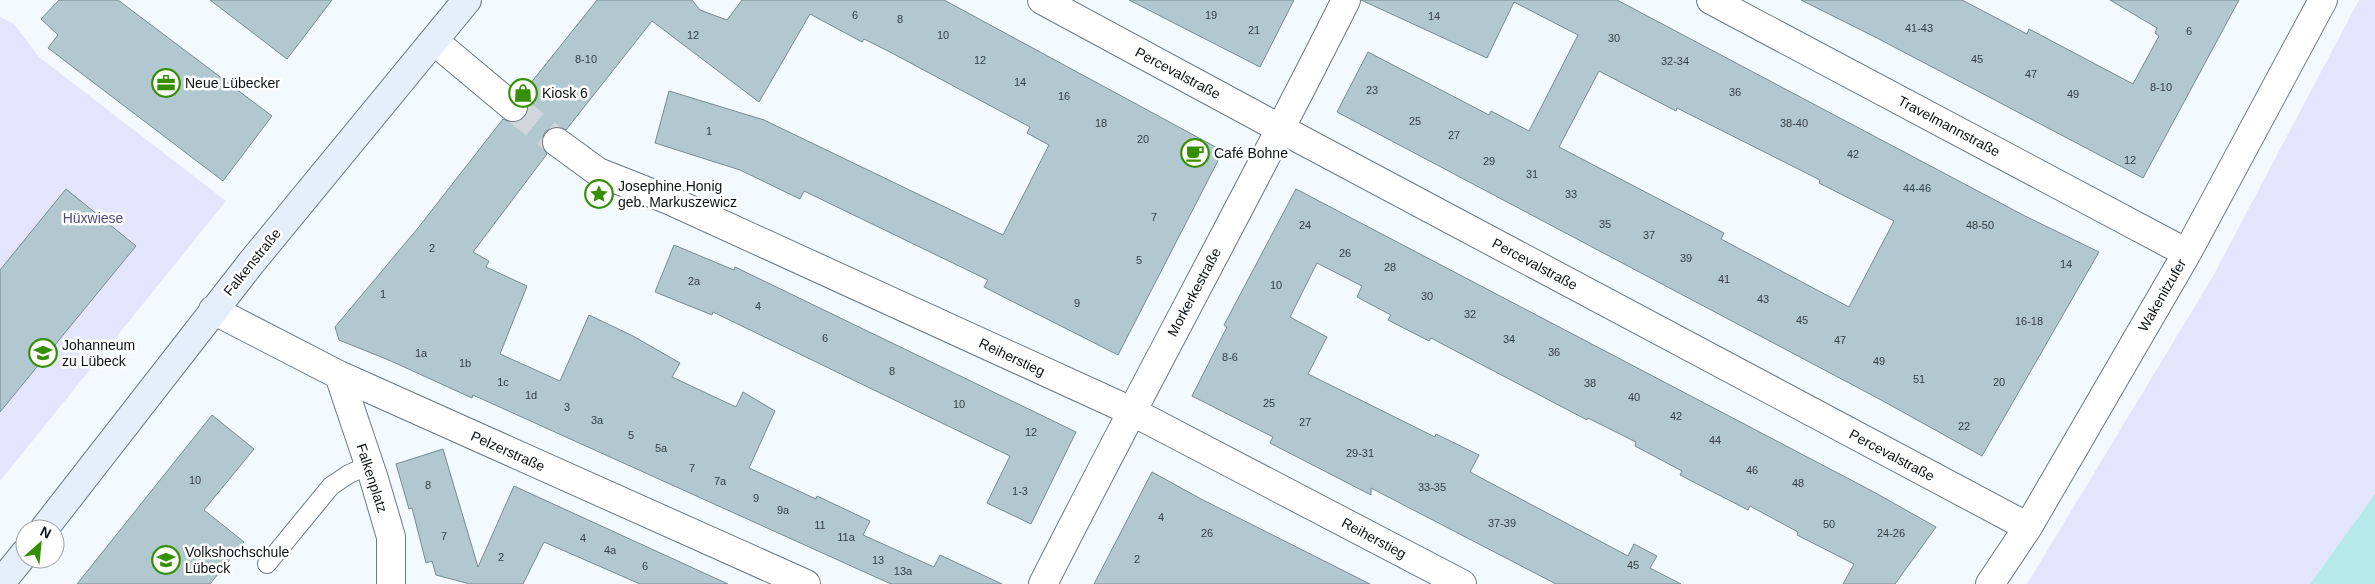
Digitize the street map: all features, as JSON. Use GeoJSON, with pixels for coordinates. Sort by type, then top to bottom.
{"type":"FeatureCollection","features":[{"type":"Feature","properties":{"kind":"main road","name":"Falkenstraße"},"geometry":{"type":"LineString","coordinates":[[52,519],[213,310],[467,0]]}},
{"type":"Feature","properties":{"kind":"main road"},"geometry":{"type":"LineString","coordinates":[[0,584],[15,565]]}},
{"type":"Feature","properties":{"kind":"street","name":"Percevalstraße"},"geometry":{"type":"LineString","coordinates":[[1042,0],[2028,527]]}},
{"type":"Feature","properties":{"kind":"street","name":"Morkerkestraße"},"geometry":{"type":"LineString","coordinates":[[1043,584],[1131,411],[1281,129],[1346,0]]}},
{"type":"Feature","properties":{"kind":"street","name":"Travelmannstraße"},"geometry":{"type":"LineString","coordinates":[[1711,0],[2186,253]]}},
{"type":"Feature","properties":{"kind":"street","name":"Wakenitzufer"},"geometry":{"type":"LineString","coordinates":[[1990,584],[2028,527],[2186,253],[2323,0]]}},
{"type":"Feature","properties":{"kind":"street"},"geometry":{"type":"LineString","coordinates":[[434,41],[512,107]]}},
{"type":"Feature","properties":{"kind":"street","name":"Reiherstieg"},"geometry":{"type":"LineString","coordinates":[[556,142],[598,172],[669,200],[1131,411],[1462,584]]}},
{"type":"Feature","properties":{"kind":"street","name":"Pelzerstraße"},"geometry":{"type":"LineString","coordinates":[[213,310],[339,374],[806,584]]}},
{"type":"Feature","properties":{"kind":"street","name":"Falkenplatz"},"geometry":{"type":"LineString","coordinates":[[339,374],[391,537],[391,584]]}},
{"type":"Feature","properties":{"kind":"lane"},"geometry":{"type":"LineString","coordinates":[[267,564],[331,486],[349,474],[368,465]]}},
{"type":"Feature","properties":{"kind":"green space"},"geometry":{"type":"Polygon","coordinates":[[[2359,0],[2375,0],[2375,494],[2310,584],[2027,584],[2212,278],[2359,0]]]}},
{"type":"Feature","properties":{"kind":"green space","name":"Hüxwiese"},"geometry":{"type":"Polygon","coordinates":[[[0,17],[14,24],[39,57],[226,201],[0,481],[0,17]]]}},
{"type":"Feature","properties":{"kind":"shaded area"},"geometry":{"type":"Polygon","coordinates":[[[2375,494],[2375,584],[2310,584],[2375,494]]]}},
{"type":"Feature","properties":{"kind":"building"},"geometry":{"type":"Polygon","coordinates":[[[59,0],[118,0],[272,116],[223,181],[48,48],[58,35],[41,19],[59,0]]]}},
{"type":"Feature","properties":{"kind":"building"},"geometry":{"type":"Polygon","coordinates":[[[210,0],[332,0],[287,59],[210,0]]]}},
{"type":"Feature","properties":{"kind":"building"},"geometry":{"type":"Polygon","coordinates":[[[597,0],[692,0],[700,10],[727,20],[742,0],[944,0],[1223,151],[1118,355],[984,287],[988,280],[804,191],[800,199],[740,170],[655,143],[669,91],[764,120],[1003,235],[1049,145],[1027,133],[1030,127],[890,52],[864,39],[862,42],[810,14],[759,102],[652,21],[566,130],[558,126],[545,132],[541,141],[547,154],[473,252],[489,261],[486,267],[527,286],[500,354],[560,381],[589,315],[633,336],[680,363],[672,377],[736,407],[743,392],[775,411],[749,468],[816,499],[817,496],[870,521],[863,535],[934,567],[940,555],[1002,584],[891,584],[473,395],[472,398],[391,361],[339,340],[335,327],[418,228],[503,119],[510,122],[518,122],[525,117],[528,110],[528,102],[522,94],[597,0]]]}},
{"type":"Feature","properties":{"kind":"building"},"geometry":{"type":"Polygon","coordinates":[[[1129,0],[1294,0],[1260,67],[1129,0]]]}},
{"type":"Feature","properties":{"kind":"building"},"geometry":{"type":"Polygon","coordinates":[[[1361,0],[1617,0],[2025,216],[2099,252],[1982,456],[1883,401],[1337,112],[1368,52],[1489,115],[1491,111],[1529,131],[1578,35],[1514,2],[1487,58],[1361,0]],[[1599,71],[1559,147],[1724,233],[1721,239],[1849,307],[1894,221],[1819,183],[1820,180],[1677,108],[1676,111],[1599,71]]]}},
{"type":"Feature","properties":{"kind":"building"},"geometry":{"type":"Polygon","coordinates":[[[1801,0],[1962,0],[2027,34],[2029,29],[2133,84],[2159,36],[2155,33],[2157,28],[2110,0],[2239,0],[2143,178],[1801,0]]]}},
{"type":"Feature","properties":{"kind":"building"},"geometry":{"type":"Polygon","coordinates":[[[66,189],[136,246],[0,412],[0,270],[66,189]]]}},
{"type":"Feature","properties":{"kind":"building"},"geometry":{"type":"Polygon","coordinates":[[[1296,189],[1872,491],[1936,527],[1895,584],[1843,584],[1854,564],[1797,535],[1798,532],[1750,506],[1748,510],[1680,475],[1682,471],[1635,446],[1636,442],[1588,418],[1587,420],[1431,338],[1429,341],[1388,320],[1391,315],[1357,297],[1362,286],[1317,263],[1290,317],[1327,337],[1308,374],[1435,437],[1436,434],[1479,455],[1470,472],[1628,556],[1634,544],[1657,556],[1650,568],[1681,584],[1556,584],[1371,488],[1371,495],[1270,443],[1273,437],[1192,396],[1227,327],[1224,325],[1296,189]]]}},
{"type":"Feature","properties":{"kind":"building"},"geometry":{"type":"Polygon","coordinates":[[[674,245],[734,270],[735,267],[1076,432],[1031,524],[987,503],[1010,456],[713,312],[712,315],[655,292],[674,245]]]}},
{"type":"Feature","properties":{"kind":"building"},"geometry":{"type":"Polygon","coordinates":[[[212,415],[254,449],[204,510],[244,542],[210,584],[77,584],[212,415]]]}},
{"type":"Feature","properties":{"kind":"building"},"geometry":{"type":"Polygon","coordinates":[[[443,449],[478,567],[514,486],[728,584],[640,584],[544,542],[523,584],[470,584],[436,575],[432,561],[426,563],[412,508],[409,509],[396,464],[443,449]]]}},
{"type":"Feature","properties":{"kind":"building"},"geometry":{"type":"Polygon","coordinates":[[[1152,472],[1203,500],[1370,584],[1094,584],[1152,472]]]}},
{"type":"Feature","properties":{"kind":"tunnel"},"geometry":{"type":"LineString","coordinates":[[513,107],[557,142]]}},
{"type":"Feature","properties":{"kind":"place","name":"Neue Lübecker"},"geometry":{"type":"Point","coordinates":[166,83]}},
{"type":"Feature","properties":{"kind":"place","name":"Kiosk 6"},"geometry":{"type":"Point","coordinates":[523,93]}},
{"type":"Feature","properties":{"kind":"place","name":"Café Bohne"},"geometry":{"type":"Point","coordinates":[1195,153]}},
{"type":"Feature","properties":{"kind":"place","name":"Josephine Honig geb. Markuszewicz"},"geometry":{"type":"Point","coordinates":[599,194]}},
{"type":"Feature","properties":{"kind":"place","name":"Johanneum zu Lübeck"},"geometry":{"type":"Point","coordinates":[43,353]}},
{"type":"Feature","properties":{"kind":"place","name":"Volkshochschule Lübeck"},"geometry":{"type":"Point","coordinates":[166,560]}}]}
